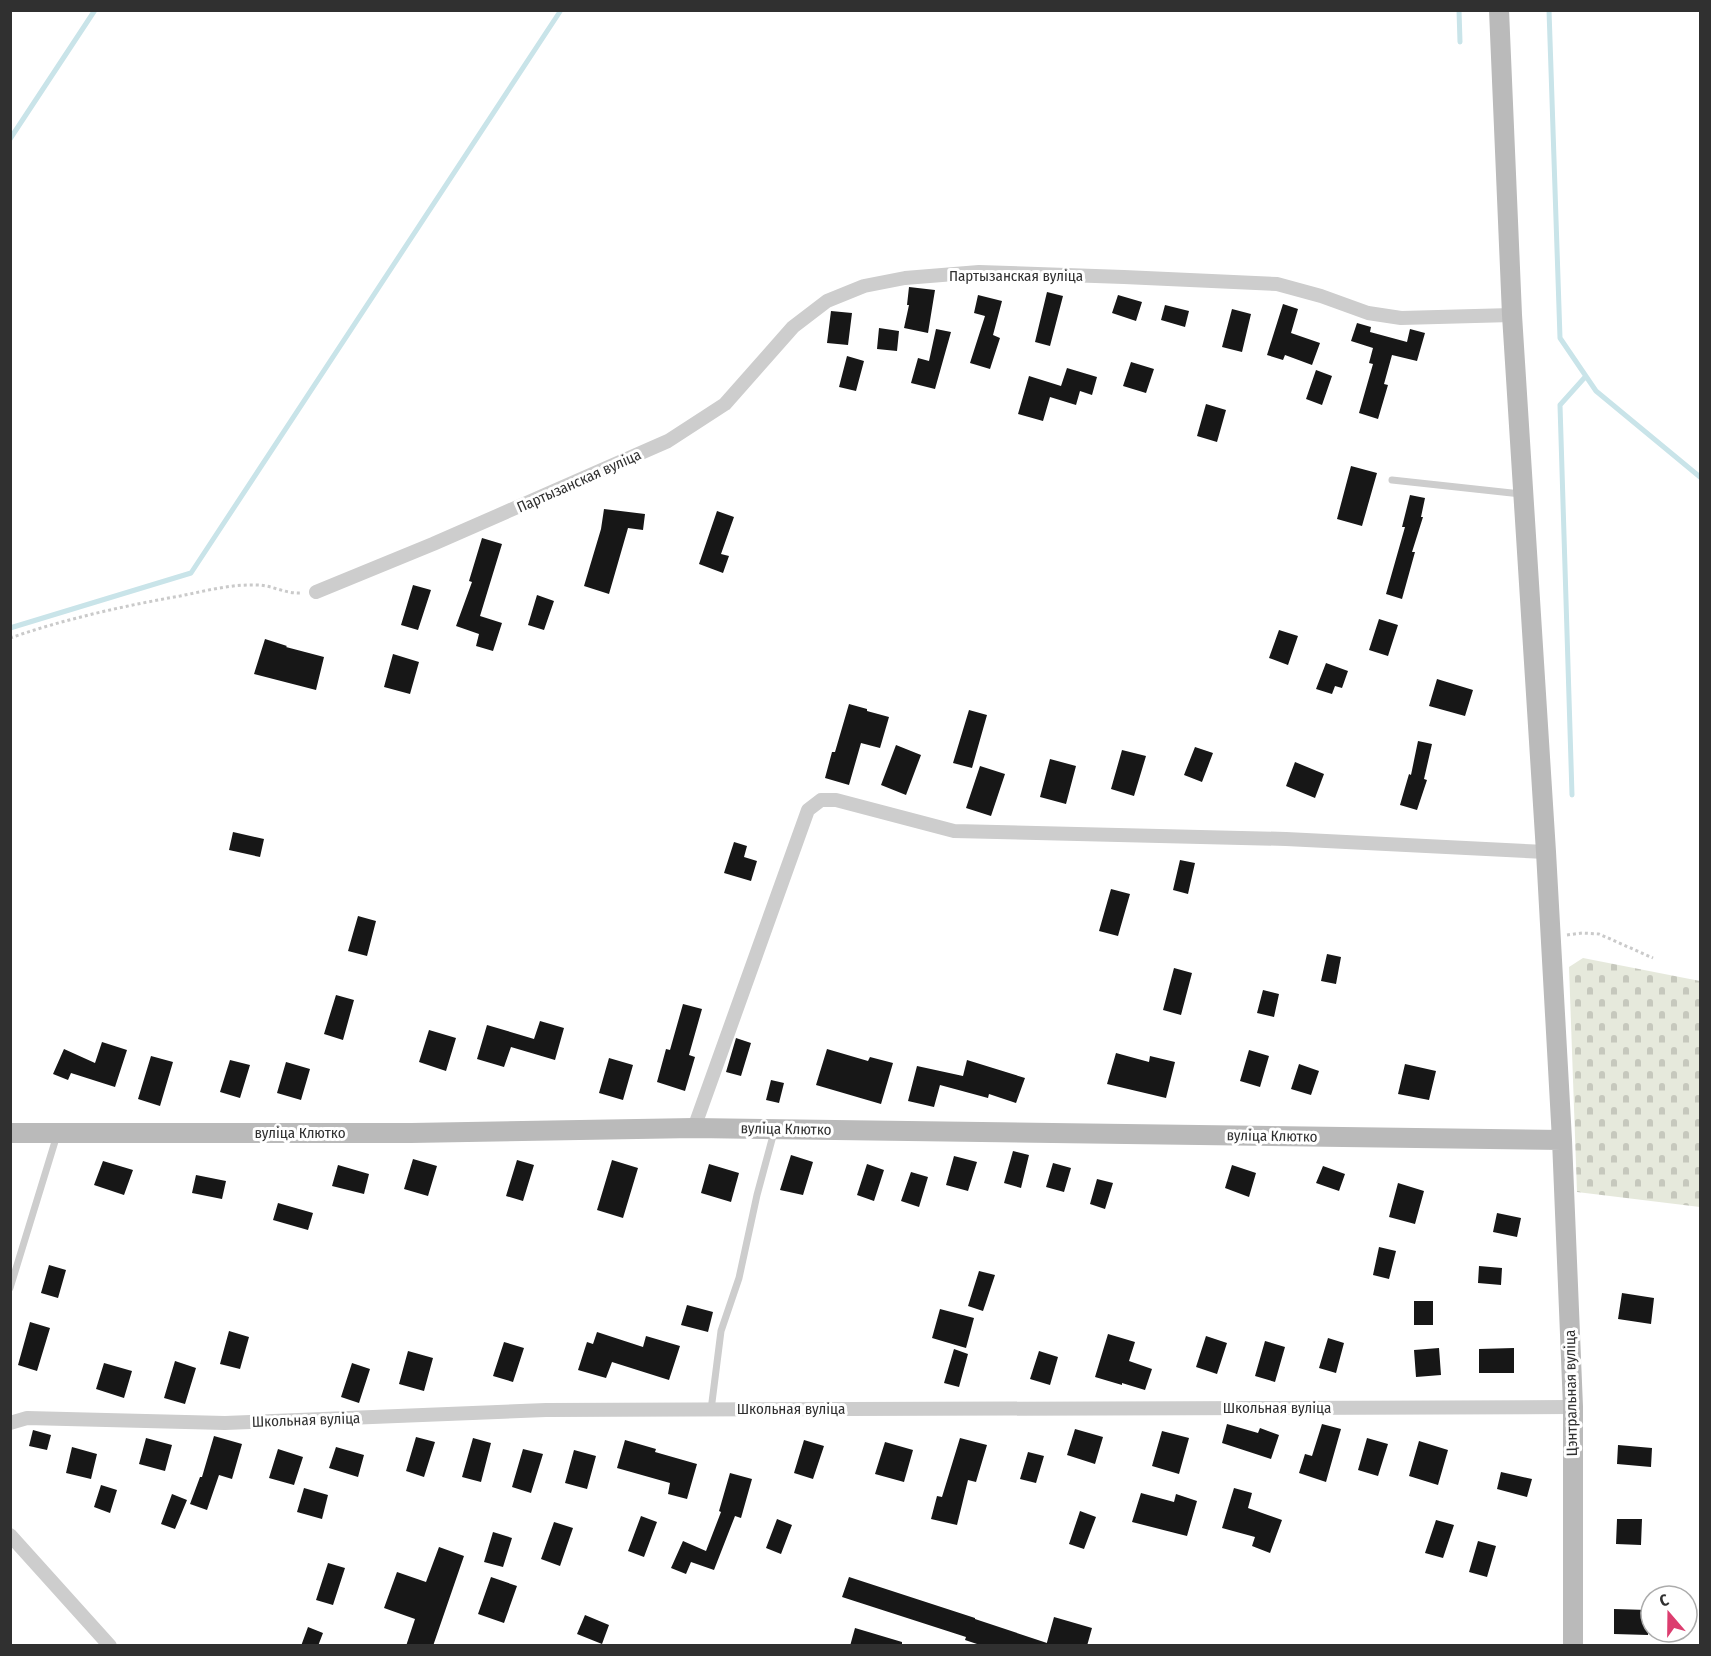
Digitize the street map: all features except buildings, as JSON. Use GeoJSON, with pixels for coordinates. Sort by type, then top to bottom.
{"type":"FeatureCollection","features":[{"type":"Feature","properties":{"kind":"street","name":"Цэнтральная вуліца"},"geometry":{"type":"LineString","coordinates":[[1499,10],[1512,315],[1562,1140],[1573,1407],[1573,1646]]}},
{"type":"Feature","properties":{"kind":"street","name":"Партызанская вуліца"},"geometry":{"type":"LineString","coordinates":[[316,592],[454,536],[668,441],[725,404],[793,327],[827,301],[864,286],[905,278],[979,272],[1148,278],[1277,284],[1321,296],[1368,313],[1401,318],[1512,315]]}},
{"type":"Feature","properties":{"kind":"street"},"geometry":{"type":"LineString","coordinates":[[694,1128],[808,810],[821,800],[836,800],[954,831],[1286,839],[1546,852]]}},
{"type":"Feature","properties":{"kind":"street","name":"вуліца Клютко"},"geometry":{"type":"LineString","coordinates":[[10,1133],[411,1133],[694,1128],[1562,1140]]}},
{"type":"Feature","properties":{"kind":"street","name":"Школьная вуліца"},"geometry":{"type":"LineString","coordinates":[[10,1424],[27,1418],[225,1423],[546,1410],[1573,1407]]}},
{"type":"Feature","properties":{"kind":"street"},"geometry":{"type":"LineString","coordinates":[[10,1535],[111,1646]]}},
{"type":"Feature","properties":{"kind":"lane"},"geometry":{"type":"LineString","coordinates":[[1392,480],[1523,495]]}},
{"type":"Feature","properties":{"kind":"lane"},"geometry":{"type":"LineString","coordinates":[[711,1410],[721,1330],[739,1278],[774,1129]]}},
{"type":"Feature","properties":{"kind":"lane"},"geometry":{"type":"LineString","coordinates":[[10,1288],[57,1133]]}},
{"type":"Feature","properties":{"kind":"path"},"geometry":{"type":"LineString","coordinates":[[10,638],[42,627],[139,603],[224,587],[258,585],[291,593],[316,592]]}},
{"type":"Feature","properties":{"kind":"path"},"geometry":{"type":"LineString","coordinates":[[1551,936],[1599,934],[1653,958]]}},
{"type":"Feature","properties":{"kind":"green space"},"geometry":{"type":"Polygon","coordinates":[[[1583,958],[1700,981],[1700,1207],[1577,1192],[1569,967],[1583,958]]]}},
{"type":"Feature","properties":{"kind":"waterway"},"geometry":{"type":"LineString","coordinates":[[10,139],[95,10]]}},
{"type":"Feature","properties":{"kind":"waterway"},"geometry":{"type":"LineString","coordinates":[[10,628],[191,573],[561,10]]}},
{"type":"Feature","properties":{"kind":"waterway"},"geometry":{"type":"LineString","coordinates":[[1459,10],[1460,42]]}},
{"type":"Feature","properties":{"kind":"waterway"},"geometry":{"type":"LineString","coordinates":[[1549,10],[1560,338],[1596,391],[1700,477]]}},
{"type":"Feature","properties":{"kind":"waterway"},"geometry":{"type":"LineString","coordinates":[[1572,795],[1560,405],[1586,376]]}}]}
